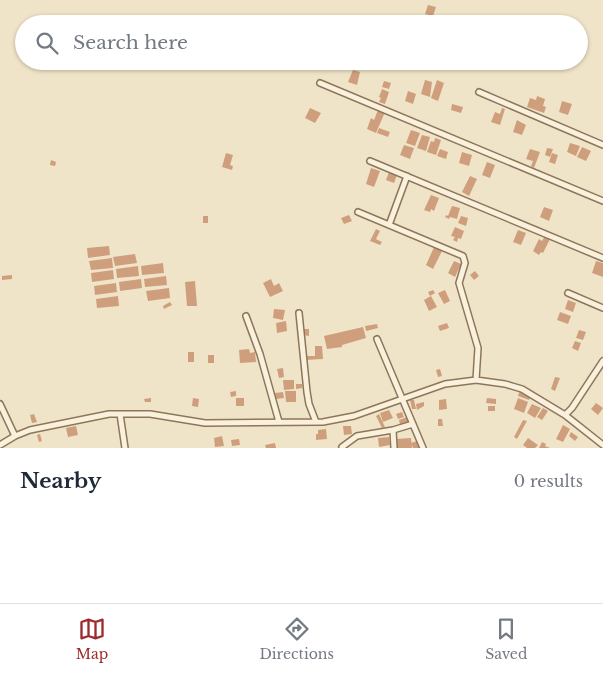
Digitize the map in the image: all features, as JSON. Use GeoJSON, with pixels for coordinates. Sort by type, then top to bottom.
{"type":"FeatureCollection","features":[{"type":"Feature","properties":{"kind":"street"},"geometry":{"type":"LineString","coordinates":[[320,83],[603,201]]}},
{"type":"Feature","properties":{"kind":"street"},"geometry":{"type":"LineString","coordinates":[[479,92],[603,145]]}},
{"type":"Feature","properties":{"kind":"street"},"geometry":{"type":"LineString","coordinates":[[370,161],[603,258]]}},
{"type":"Feature","properties":{"kind":"street"},"geometry":{"type":"LineString","coordinates":[[389,225],[407,176]]}},
{"type":"Feature","properties":{"kind":"street"},"geometry":{"type":"LineString","coordinates":[[358,212],[463,256],[465,263],[459,283],[478,348],[476,380]]}},
{"type":"Feature","properties":{"kind":"street"},"geometry":{"type":"LineString","coordinates":[[568,293],[603,308]]}},
{"type":"Feature","properties":{"kind":"street"},"geometry":{"type":"LineString","coordinates":[[299,313],[307,392],[309,404],[316,422]]}},
{"type":"Feature","properties":{"kind":"street"},"geometry":{"type":"LineString","coordinates":[[246,316],[260,354],[279,422]]}},
{"type":"Feature","properties":{"kind":"street"},"geometry":{"type":"LineString","coordinates":[[377,339],[423,448]]}},
{"type":"Feature","properties":{"kind":"street"},"geometry":{"type":"LineString","coordinates":[[565,415],[572,408],[603,361]]}},
{"type":"Feature","properties":{"kind":"street"},"geometry":{"type":"LineString","coordinates":[[0,445],[30,430],[99,415],[150,414],[205,423],[316,422],[354,416],[446,384],[476,380],[505,384],[522,389],[565,415],[603,445]]}},
{"type":"Feature","properties":{"kind":"street"},"geometry":{"type":"LineString","coordinates":[[0,404],[15,436]]}},
{"type":"Feature","properties":{"kind":"street"},"geometry":{"type":"LineString","coordinates":[[120,414],[126,448]]}},
{"type":"Feature","properties":{"kind":"street"},"geometry":{"type":"LineString","coordinates":[[342,447],[357,436],[393,430],[414,424]]}},
{"type":"Feature","properties":{"kind":"street"},"geometry":{"type":"LineString","coordinates":[[393,430],[394,448]]}},
{"type":"Feature","properties":{"kind":"building"},"geometry":{"type":"Polygon","coordinates":[[[428,5],[436,7],[433,15],[425,14],[428,5]]]}},
{"type":"Feature","properties":{"kind":"building"},"geometry":{"type":"Polygon","coordinates":[[[353,70],[360,72],[357,85],[348,82],[353,70]]]}},
{"type":"Feature","properties":{"kind":"building"},"geometry":{"type":"Polygon","coordinates":[[[425,80],[432,82],[430,97],[421,94],[425,80]]]}},
{"type":"Feature","properties":{"kind":"building"},"geometry":{"type":"Polygon","coordinates":[[[437,80],[444,83],[438,101],[431,98],[437,80]]]}},
{"type":"Feature","properties":{"kind":"building"},"geometry":{"type":"Polygon","coordinates":[[[384,81],[391,83],[389,89],[382,87],[384,81]]]}},
{"type":"Feature","properties":{"kind":"building"},"geometry":{"type":"Polygon","coordinates":[[[382,89],[389,92],[385,104],[379,102],[382,89]]]}},
{"type":"Feature","properties":{"kind":"building"},"geometry":{"type":"Polygon","coordinates":[[[408,91],[416,94],[413,104],[405,101],[408,91]]]}},
{"type":"Feature","properties":{"kind":"building"},"geometry":{"type":"Polygon","coordinates":[[[537,96],[545,99],[543,106],[546,107],[544,113],[527,107],[530,98],[536,100],[537,96]]]}},
{"type":"Feature","properties":{"kind":"building"},"geometry":{"type":"Polygon","coordinates":[[[562,101],[572,104],[568,115],[559,112],[562,101]]]}},
{"type":"Feature","properties":{"kind":"building"},"geometry":{"type":"Polygon","coordinates":[[[452,104],[463,107],[461,113],[451,110],[452,104]]]}},
{"type":"Feature","properties":{"kind":"building"},"geometry":{"type":"Polygon","coordinates":[[[310,108],[321,113],[315,123],[305,118],[310,108]]]}},
{"type":"Feature","properties":{"kind":"building"},"geometry":{"type":"Polygon","coordinates":[[[502,108],[505,109],[500,125],[491,122],[495,112],[500,114],[502,108]]]}},
{"type":"Feature","properties":{"kind":"building"},"geometry":{"type":"Polygon","coordinates":[[[378,110],[385,112],[376,133],[367,129],[371,118],[374,120],[378,110]]]}},
{"type":"Feature","properties":{"kind":"building"},"geometry":{"type":"Polygon","coordinates":[[[517,120],[526,125],[522,135],[513,132],[517,120]]]}},
{"type":"Feature","properties":{"kind":"building"},"geometry":{"type":"Polygon","coordinates":[[[379,128],[390,132],[388,137],[377,133],[379,128]]]}},
{"type":"Feature","properties":{"kind":"building"},"geometry":{"type":"Polygon","coordinates":[[[411,130],[420,133],[415,146],[406,143],[411,130]]]}},
{"type":"Feature","properties":{"kind":"building"},"geometry":{"type":"Polygon","coordinates":[[[422,135],[430,137],[426,151],[417,148],[422,135]]]}},
{"type":"Feature","properties":{"kind":"building"},"geometry":{"type":"Polygon","coordinates":[[[435,138],[441,140],[436,155],[427,152],[431,141],[434,142],[435,138]]]}},
{"type":"Feature","properties":{"kind":"building"},"geometry":{"type":"Polygon","coordinates":[[[570,143],[580,146],[576,156],[567,152],[570,143]]]}},
{"type":"Feature","properties":{"kind":"building"},"geometry":{"type":"Polygon","coordinates":[[[404,145],[414,148],[410,159],[400,155],[404,145]]]}},
{"type":"Feature","properties":{"kind":"building"},"geometry":{"type":"Polygon","coordinates":[[[582,147],[591,151],[586,161],[577,157],[582,147]]]}},
{"type":"Feature","properties":{"kind":"building"},"geometry":{"type":"Polygon","coordinates":[[[547,148],[553,149],[550,157],[545,155],[547,148]]]}},
{"type":"Feature","properties":{"kind":"building"},"geometry":{"type":"Polygon","coordinates":[[[440,149],[448,152],[446,159],[437,156],[440,149]]]}},
{"type":"Feature","properties":{"kind":"building"},"geometry":{"type":"Polygon","coordinates":[[[530,149],[540,152],[534,168],[531,166],[533,161],[526,159],[530,149]]]}},
{"type":"Feature","properties":{"kind":"building"},"geometry":{"type":"Polygon","coordinates":[[[462,152],[472,155],[469,166],[459,163],[462,152]]]}},
{"type":"Feature","properties":{"kind":"building"},"geometry":{"type":"Polygon","coordinates":[[[226,153],[233,155],[230,165],[233,166],[232,170],[222,167],[226,153]]]}},
{"type":"Feature","properties":{"kind":"building"},"geometry":{"type":"Polygon","coordinates":[[[552,153],[558,155],[555,164],[549,162],[552,153]]]}},
{"type":"Feature","properties":{"kind":"building"},"geometry":{"type":"Polygon","coordinates":[[[51,160],[56,162],[55,166],[50,165],[51,160]]]}},
{"type":"Feature","properties":{"kind":"building"},"geometry":{"type":"Polygon","coordinates":[[[487,162],[495,165],[490,178],[482,175],[487,162]]]}},
{"type":"Feature","properties":{"kind":"building"},"geometry":{"type":"Polygon","coordinates":[[[371,168],[380,171],[374,187],[366,184],[371,168]]]}},
{"type":"Feature","properties":{"kind":"building"},"geometry":{"type":"Polygon","coordinates":[[[389,172],[397,175],[394,183],[386,180],[389,172]]]}},
{"type":"Feature","properties":{"kind":"building"},"geometry":{"type":"Polygon","coordinates":[[[470,176],[477,179],[469,196],[462,192],[470,176]]]}},
{"type":"Feature","properties":{"kind":"building"},"geometry":{"type":"Polygon","coordinates":[[[431,195],[439,198],[434,211],[431,209],[430,212],[424,210],[431,195]]]}},
{"type":"Feature","properties":{"kind":"building"},"geometry":{"type":"Polygon","coordinates":[[[452,206],[460,208],[457,219],[445,217],[446,215],[448,216],[452,206]]]}},
{"type":"Feature","properties":{"kind":"building"},"geometry":{"type":"Polygon","coordinates":[[[544,207],[553,210],[549,221],[540,217],[544,207]]]}},
{"type":"Feature","properties":{"kind":"building"},"geometry":{"type":"Polygon","coordinates":[[[349,215],[352,221],[344,224],[341,218],[349,215]]]}},
{"type":"Feature","properties":{"kind":"building"},"geometry":{"type":"Polygon","coordinates":[[[203,216],[208,216],[208,223],[203,223],[203,216]]]}},
{"type":"Feature","properties":{"kind":"building"},"geometry":{"type":"Polygon","coordinates":[[[461,216],[468,218],[466,226],[458,223],[461,216]]]}},
{"type":"Feature","properties":{"kind":"building"},"geometry":{"type":"Polygon","coordinates":[[[455,227],[464,231],[461,239],[458,238],[457,242],[453,240],[455,237],[451,236],[455,227]]]}},
{"type":"Feature","properties":{"kind":"building"},"geometry":{"type":"Polygon","coordinates":[[[376,229],[380,231],[376,239],[382,242],[380,245],[370,241],[376,229]]]}},
{"type":"Feature","properties":{"kind":"building"},"geometry":{"type":"Polygon","coordinates":[[[518,230],[526,233],[521,245],[513,242],[518,230]]]}},
{"type":"Feature","properties":{"kind":"building"},"geometry":{"type":"Polygon","coordinates":[[[545,236],[550,239],[543,253],[541,252],[539,255],[533,251],[539,239],[542,241],[545,236]]]}},
{"type":"Feature","properties":{"kind":"building"},"geometry":{"type":"Polygon","coordinates":[[[435,245],[443,249],[433,269],[426,265],[435,245]]]}},
{"type":"Feature","properties":{"kind":"building"},"geometry":{"type":"Polygon","coordinates":[[[109,246],[110,255],[88,258],[87,248],[109,246]]]}},
{"type":"Feature","properties":{"kind":"building"},"geometry":{"type":"Polygon","coordinates":[[[135,254],[137,263],[115,266],[113,257],[135,254]]]}},
{"type":"Feature","properties":{"kind":"building"},"geometry":{"type":"Polygon","coordinates":[[[112,258],[113,268],[91,270],[89,261],[112,258]]]}},
{"type":"Feature","properties":{"kind":"building"},"geometry":{"type":"Polygon","coordinates":[[[454,261],[461,264],[455,277],[448,273],[454,261]]]}},
{"type":"Feature","properties":{"kind":"building"},"geometry":{"type":"Polygon","coordinates":[[[596,261],[603,263],[603,277],[592,273],[596,261]]]}},
{"type":"Feature","properties":{"kind":"building"},"geometry":{"type":"Polygon","coordinates":[[[163,263],[164,273],[142,275],[141,266],[163,263]]]}},
{"type":"Feature","properties":{"kind":"building"},"geometry":{"type":"Polygon","coordinates":[[[138,266],[139,276],[117,278],[116,269],[138,266]]]}},
{"type":"Feature","properties":{"kind":"building"},"geometry":{"type":"Polygon","coordinates":[[[113,270],[114,279],[92,282],[91,273],[113,270]]]}},
{"type":"Feature","properties":{"kind":"building"},"geometry":{"type":"Polygon","coordinates":[[[475,271],[479,276],[474,280],[470,275],[475,271]]]}},
{"type":"Feature","properties":{"kind":"building"},"geometry":{"type":"Polygon","coordinates":[[[12,275],[12,279],[2,280],[2,276],[12,275]]]}},
{"type":"Feature","properties":{"kind":"building"},"geometry":{"type":"Polygon","coordinates":[[[166,276],[167,285],[145,287],[144,279],[166,276]]]}},
{"type":"Feature","properties":{"kind":"building"},"geometry":{"type":"Polygon","coordinates":[[[141,279],[142,288],[120,291],[119,282],[141,279]]]}},
{"type":"Feature","properties":{"kind":"building"},"geometry":{"type":"Polygon","coordinates":[[[271,279],[274,286],[279,283],[283,291],[270,297],[263,283],[271,279]]]}},
{"type":"Feature","properties":{"kind":"building"},"geometry":{"type":"Polygon","coordinates":[[[195,281],[197,306],[187,306],[185,282],[195,281]]]}},
{"type":"Feature","properties":{"kind":"building"},"geometry":{"type":"Polygon","coordinates":[[[116,283],[117,292],[95,295],[94,286],[116,283]]]}},
{"type":"Feature","properties":{"kind":"building"},"geometry":{"type":"Polygon","coordinates":[[[169,288],[170,298],[148,301],[146,291],[169,288]]]}},
{"type":"Feature","properties":{"kind":"building"},"geometry":{"type":"Polygon","coordinates":[[[433,290],[435,293],[430,296],[428,292],[433,290]]]}},
{"type":"Feature","properties":{"kind":"building"},"geometry":{"type":"Polygon","coordinates":[[[445,290],[450,301],[444,304],[438,293],[445,290]]]}},
{"type":"Feature","properties":{"kind":"building"},"geometry":{"type":"Polygon","coordinates":[[[118,296],[119,306],[97,308],[96,299],[118,296]]]}},
{"type":"Feature","properties":{"kind":"building"},"geometry":{"type":"Polygon","coordinates":[[[431,296],[437,307],[429,311],[424,300],[431,296]]]}},
{"type":"Feature","properties":{"kind":"building"},"geometry":{"type":"Polygon","coordinates":[[[568,300],[576,303],[573,312],[565,309],[568,300]]]}},
{"type":"Feature","properties":{"kind":"building"},"geometry":{"type":"Polygon","coordinates":[[[170,302],[172,305],[164,309],[163,306],[170,302]]]}},
{"type":"Feature","properties":{"kind":"building"},"geometry":{"type":"Polygon","coordinates":[[[274,309],[285,310],[283,320],[273,318],[274,309]]]}},
{"type":"Feature","properties":{"kind":"building"},"geometry":{"type":"Polygon","coordinates":[[[560,312],[571,316],[568,324],[557,320],[560,312]]]}},
{"type":"Feature","properties":{"kind":"building"},"geometry":{"type":"Polygon","coordinates":[[[286,321],[287,331],[277,333],[276,323],[286,321]]]}},
{"type":"Feature","properties":{"kind":"building"},"geometry":{"type":"Polygon","coordinates":[[[447,323],[449,328],[440,331],[438,326],[447,323]]]}},
{"type":"Feature","properties":{"kind":"building"},"geometry":{"type":"Polygon","coordinates":[[[377,324],[378,328],[366,331],[365,326],[377,324]]]}},
{"type":"Feature","properties":{"kind":"building"},"geometry":{"type":"Polygon","coordinates":[[[363,327],[366,338],[342,345],[342,347],[327,349],[324,336],[363,327]]]}},
{"type":"Feature","properties":{"kind":"building"},"geometry":{"type":"Polygon","coordinates":[[[303,329],[309,329],[309,336],[303,335],[303,329]]]}},
{"type":"Feature","properties":{"kind":"building"},"geometry":{"type":"Polygon","coordinates":[[[579,330],[586,332],[583,340],[576,338],[579,330]]]}},
{"type":"Feature","properties":{"kind":"building"},"geometry":{"type":"Polygon","coordinates":[[[575,341],[581,343],[578,351],[572,348],[575,341]]]}},
{"type":"Feature","properties":{"kind":"building"},"geometry":{"type":"Polygon","coordinates":[[[315,346],[322,346],[323,359],[305,360],[305,356],[315,356],[315,346]]]}},
{"type":"Feature","properties":{"kind":"building"},"geometry":{"type":"Polygon","coordinates":[[[249,349],[250,353],[255,352],[256,362],[240,363],[239,350],[249,349]]]}},
{"type":"Feature","properties":{"kind":"building"},"geometry":{"type":"Polygon","coordinates":[[[188,352],[194,352],[194,362],[188,362],[188,352]]]}},
{"type":"Feature","properties":{"kind":"building"},"geometry":{"type":"Polygon","coordinates":[[[208,355],[214,355],[214,363],[208,363],[208,355]]]}},
{"type":"Feature","properties":{"kind":"building"},"geometry":{"type":"Polygon","coordinates":[[[283,368],[284,377],[279,378],[277,369],[283,368]]]}},
{"type":"Feature","properties":{"kind":"building"},"geometry":{"type":"Polygon","coordinates":[[[440,369],[442,376],[438,377],[436,370],[440,369]]]}},
{"type":"Feature","properties":{"kind":"building"},"geometry":{"type":"Polygon","coordinates":[[[555,377],[560,378],[555,391],[551,389],[555,377]]]}},
{"type":"Feature","properties":{"kind":"building"},"geometry":{"type":"Polygon","coordinates":[[[283,380],[294,380],[294,389],[284,390],[283,380]]]}},
{"type":"Feature","properties":{"kind":"building"},"geometry":{"type":"Polygon","coordinates":[[[296,384],[302,384],[302,388],[296,389],[296,384]]]}},
{"type":"Feature","properties":{"kind":"building"},"geometry":{"type":"Polygon","coordinates":[[[236,391],[236,396],[231,397],[230,392],[236,391]]]}},
{"type":"Feature","properties":{"kind":"building"},"geometry":{"type":"Polygon","coordinates":[[[285,391],[296,391],[296,402],[286,402],[285,391]]]}},
{"type":"Feature","properties":{"kind":"building"},"geometry":{"type":"Polygon","coordinates":[[[283,392],[284,398],[276,399],[275,393],[283,392]]]}},
{"type":"Feature","properties":{"kind":"building"},"geometry":{"type":"Polygon","coordinates":[[[519,392],[531,396],[529,400],[518,396],[519,392]]]}},
{"type":"Feature","properties":{"kind":"building"},"geometry":{"type":"Polygon","coordinates":[[[151,398],[151,402],[145,402],[144,399],[151,398]]]}},
{"type":"Feature","properties":{"kind":"building"},"geometry":{"type":"Polygon","coordinates":[[[193,398],[199,399],[198,407],[192,406],[193,398]]]}},
{"type":"Feature","properties":{"kind":"building"},"geometry":{"type":"Polygon","coordinates":[[[236,398],[244,398],[244,406],[236,406],[236,398]]]}},
{"type":"Feature","properties":{"kind":"building"},"geometry":{"type":"Polygon","coordinates":[[[487,398],[496,399],[496,404],[486,403],[487,398]]]}},
{"type":"Feature","properties":{"kind":"building"},"geometry":{"type":"Polygon","coordinates":[[[518,398],[528,402],[524,413],[514,409],[518,398]]]}},
{"type":"Feature","properties":{"kind":"building"},"geometry":{"type":"Polygon","coordinates":[[[446,399],[447,409],[439,410],[439,400],[446,399]]]}},
{"type":"Feature","properties":{"kind":"building"},"geometry":{"type":"Polygon","coordinates":[[[410,400],[414,400],[416,409],[412,409],[410,400]]]}},
{"type":"Feature","properties":{"kind":"building"},"geometry":{"type":"Polygon","coordinates":[[[424,402],[424,406],[417,410],[416,404],[424,402]]]}},
{"type":"Feature","properties":{"kind":"building"},"geometry":{"type":"Polygon","coordinates":[[[596,403],[603,408],[598,415],[591,409],[596,403]]]}},
{"type":"Feature","properties":{"kind":"building"},"geometry":{"type":"Polygon","coordinates":[[[532,404],[541,408],[535,418],[527,413],[532,404]]]}},
{"type":"Feature","properties":{"kind":"building"},"geometry":{"type":"Polygon","coordinates":[[[488,406],[495,406],[495,411],[488,411],[488,406]]]}},
{"type":"Feature","properties":{"kind":"building"},"geometry":{"type":"Polygon","coordinates":[[[543,408],[548,411],[542,420],[537,417],[543,408]]]}},
{"type":"Feature","properties":{"kind":"building"},"geometry":{"type":"Polygon","coordinates":[[[389,410],[393,418],[383,422],[380,413],[389,410]]]}},
{"type":"Feature","properties":{"kind":"building"},"geometry":{"type":"Polygon","coordinates":[[[402,412],[404,417],[398,419],[396,414],[402,412]]]}},
{"type":"Feature","properties":{"kind":"building"},"geometry":{"type":"Polygon","coordinates":[[[34,414],[37,422],[32,423],[30,415],[34,414]]]}},
{"type":"Feature","properties":{"kind":"building"},"geometry":{"type":"Polygon","coordinates":[[[379,414],[385,427],[382,428],[376,416],[379,414]]]}},
{"type":"Feature","properties":{"kind":"building"},"geometry":{"type":"Polygon","coordinates":[[[407,417],[409,423],[400,425],[399,420],[407,417]]]}},
{"type":"Feature","properties":{"kind":"building"},"geometry":{"type":"Polygon","coordinates":[[[438,419],[442,419],[443,426],[438,426],[438,419]]]}},
{"type":"Feature","properties":{"kind":"building"},"geometry":{"type":"Polygon","coordinates":[[[523,420],[527,421],[517,439],[514,437],[523,420]]]}},
{"type":"Feature","properties":{"kind":"building"},"geometry":{"type":"Polygon","coordinates":[[[563,425],[570,429],[563,442],[556,439],[563,425]]]}},
{"type":"Feature","properties":{"kind":"building"},"geometry":{"type":"Polygon","coordinates":[[[76,426],[78,435],[68,437],[66,428],[76,426]]]}},
{"type":"Feature","properties":{"kind":"building"},"geometry":{"type":"Polygon","coordinates":[[[343,426],[351,426],[352,434],[344,435],[343,426]]]}},
{"type":"Feature","properties":{"kind":"building"},"geometry":{"type":"Polygon","coordinates":[[[326,429],[327,439],[316,440],[318,430],[326,429]]]}},
{"type":"Feature","properties":{"kind":"building"},"geometry":{"type":"Polygon","coordinates":[[[571,432],[578,437],[575,441],[569,436],[571,432]]]}},
{"type":"Feature","properties":{"kind":"building"},"geometry":{"type":"Polygon","coordinates":[[[40,434],[42,441],[39,442],[37,435],[40,434]]]}},
{"type":"Feature","properties":{"kind":"building"},"geometry":{"type":"Polygon","coordinates":[[[222,436],[224,446],[215,447],[214,438],[222,436]]]}},
{"type":"Feature","properties":{"kind":"building"},"geometry":{"type":"Polygon","coordinates":[[[389,437],[390,445],[379,447],[378,438],[389,437]]]}},
{"type":"Feature","properties":{"kind":"building"},"geometry":{"type":"Polygon","coordinates":[[[411,438],[412,448],[397,448],[396,439],[411,438]]]}},
{"type":"Feature","properties":{"kind":"building"},"geometry":{"type":"Polygon","coordinates":[[[528,438],[538,445],[535,448],[527,448],[523,445],[528,438]]]}},
{"type":"Feature","properties":{"kind":"building"},"geometry":{"type":"Polygon","coordinates":[[[239,439],[240,445],[232,446],[231,440],[239,439]]]}},
{"type":"Feature","properties":{"kind":"building"},"geometry":{"type":"Polygon","coordinates":[[[417,441],[419,448],[413,448],[411,443],[417,441]]]}},
{"type":"Feature","properties":{"kind":"building"},"geometry":{"type":"Polygon","coordinates":[[[542,442],[546,444],[545,446],[550,448],[539,448],[542,442]]]}},
{"type":"Feature","properties":{"kind":"building"},"geometry":{"type":"Polygon","coordinates":[[[275,443],[276,448],[266,448],[265,445],[275,443]]]}}]}
